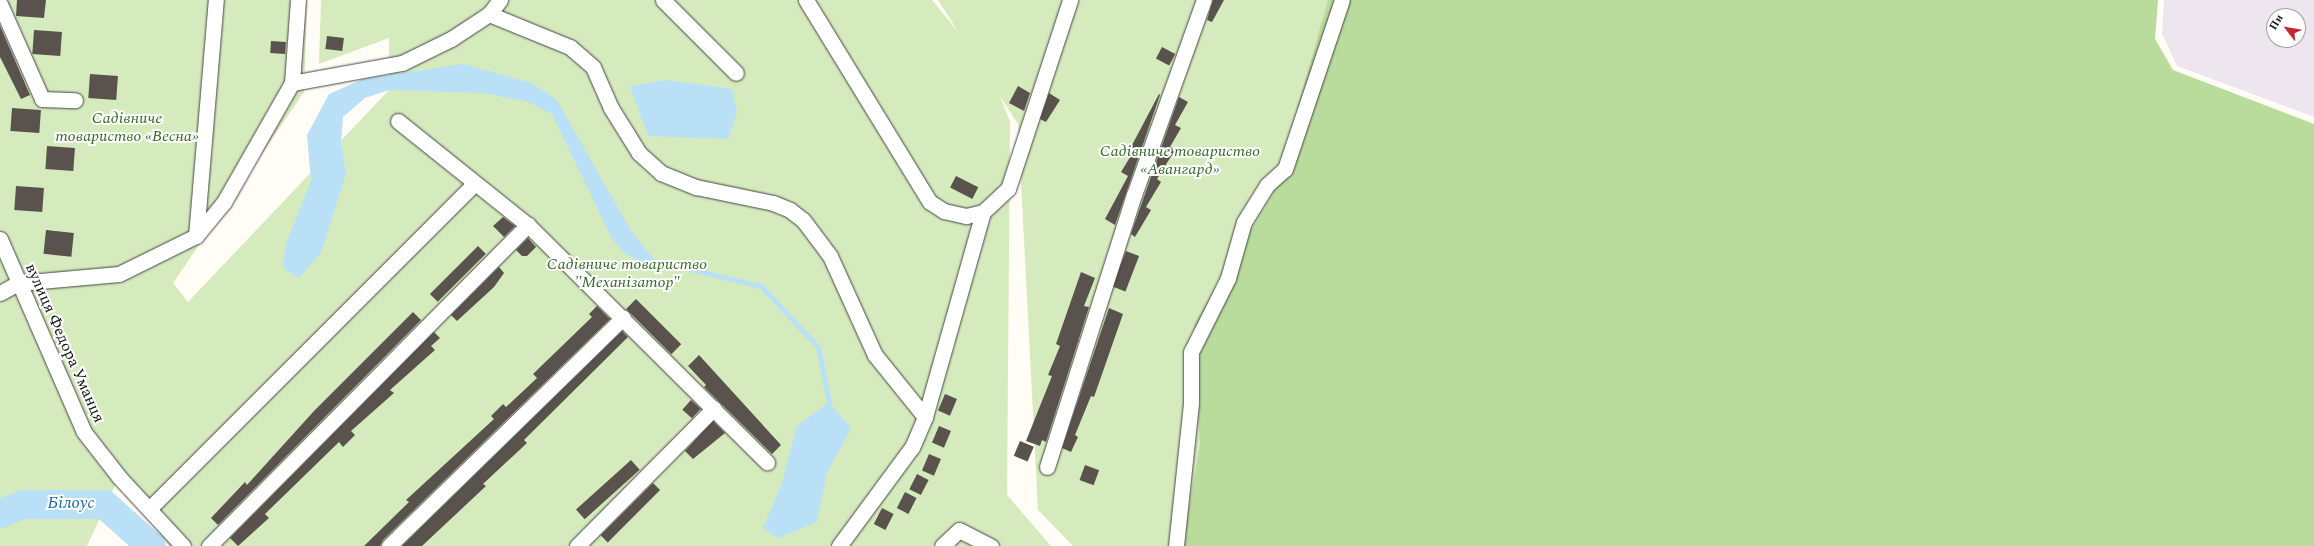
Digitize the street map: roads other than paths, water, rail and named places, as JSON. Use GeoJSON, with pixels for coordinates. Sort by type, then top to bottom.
{"type":"FeatureCollection","features":[{"type":"Feature","properties":{"kind":"street"},"geometry":{"type":"LineString","coordinates":[[196,236],[216,0]]}},
{"type":"Feature","properties":{"kind":"street"},"geometry":{"type":"LineString","coordinates":[[0,293],[18,283],[119,274],[196,236],[224,202],[292,83],[298,0]]}},
{"type":"Feature","properties":{"kind":"street"},"geometry":{"type":"LineString","coordinates":[[292,83],[402,63],[451,39],[489,14],[500,0]]}},
{"type":"Feature","properties":{"kind":"street"},"geometry":{"type":"LineString","coordinates":[[663,0],[736,74]]}},
{"type":"Feature","properties":{"kind":"street"},"geometry":{"type":"LineString","coordinates":[[806,0],[930,202],[944,211],[966,216],[983,212],[1008,189],[1047,60],[1070,0]]}},
{"type":"Feature","properties":{"kind":"street"},"geometry":{"type":"LineString","coordinates":[[1047,467],[1134,195],[1204,0]]}},
{"type":"Feature","properties":{"kind":"street"},"geometry":{"type":"LineString","coordinates":[[1176,546],[1191,403],[1190,352],[1228,278],[1244,222],[1267,185],[1285,169],[1342,0]]}},
{"type":"Feature","properties":{"kind":"street"},"geometry":{"type":"LineString","coordinates":[[0,4],[42,98],[74,100]]}},
{"type":"Feature","properties":{"kind":"street"},"geometry":{"type":"LineString","coordinates":[[489,14],[570,47],[593,66],[611,108],[638,153],[661,173],[696,187],[773,203],[803,220],[830,256],[875,355],[925,417]]}},
{"type":"Feature","properties":{"kind":"street"},"geometry":{"type":"LineString","coordinates":[[398,121],[474,184],[481,185],[528,225],[767,462]]}},
{"type":"Feature","properties":{"kind":"street"},"geometry":{"type":"LineString","coordinates":[[150,508],[474,184]]}},
{"type":"Feature","properties":{"kind":"street"},"geometry":{"type":"LineString","coordinates":[[839,546],[912,447],[925,417],[983,212]]}},
{"type":"Feature","properties":{"kind":"street"},"geometry":{"type":"LineString","coordinates":[[209,546],[528,225]]}},
{"type":"Feature","properties":{"kind":"street","name":"вулиця Федора Уманця"},"geometry":{"type":"LineString","coordinates":[[0,239],[84,432],[119,477],[150,508],[183,546]]}},
{"type":"Feature","properties":{"kind":"street"},"geometry":{"type":"LineString","coordinates":[[389,546],[623,318]]}},
{"type":"Feature","properties":{"kind":"street"},"geometry":{"type":"LineString","coordinates":[[578,546],[714,408]]}},
{"type":"Feature","properties":{"kind":"street"},"geometry":{"type":"LineString","coordinates":[[942,546],[959,530],[991,546]]}},
{"type":"Feature","properties":{"kind":"water"},"geometry":{"type":"Polygon","coordinates":[[[463,64],[532,83],[557,100],[631,231],[655,261],[645,263],[625,254],[612,239],[552,114],[528,102],[485,93],[389,90],[365,98],[343,117],[341,142],[346,174],[321,253],[299,278],[283,268],[286,244],[311,181],[307,135],[329,94],[363,79],[463,64]]]}},
{"type":"Feature","properties":{"kind":"water"},"geometry":{"type":"Polygon","coordinates":[[[666,80],[732,89],[737,112],[728,139],[648,136],[630,86],[666,80]]]}},
{"type":"Feature","properties":{"kind":"water"},"geometry":{"type":"Polygon","coordinates":[[[829,402],[851,429],[827,473],[817,522],[778,538],[763,528],[781,486],[797,426],[829,402]]]}},
{"type":"Feature","properties":{"kind":"waterway"},"geometry":{"type":"LineString","coordinates":[[655,261],[761,286],[818,347],[829,402]]}},
{"type":"Feature","properties":{"kind":"waterway","name":"Білоус"},"geometry":{"type":"LineString","coordinates":[[0,513],[24,504],[104,504],[151,546]]}},
{"type":"Feature","properties":{"kind":"park label","name":"Садівниче товариство «Весна»"},"geometry":{"type":"Point","coordinates":[127,127]}},
{"type":"Feature","properties":{"kind":"park label","name":"Садівниче товариство «Авангард»"},"geometry":{"type":"Point","coordinates":[1180,160]}},
{"type":"Feature","properties":{"kind":"park label","name":"Садівниче товариство \"Механізатор\""},"geometry":{"type":"Point","coordinates":[627,273]}}]}
